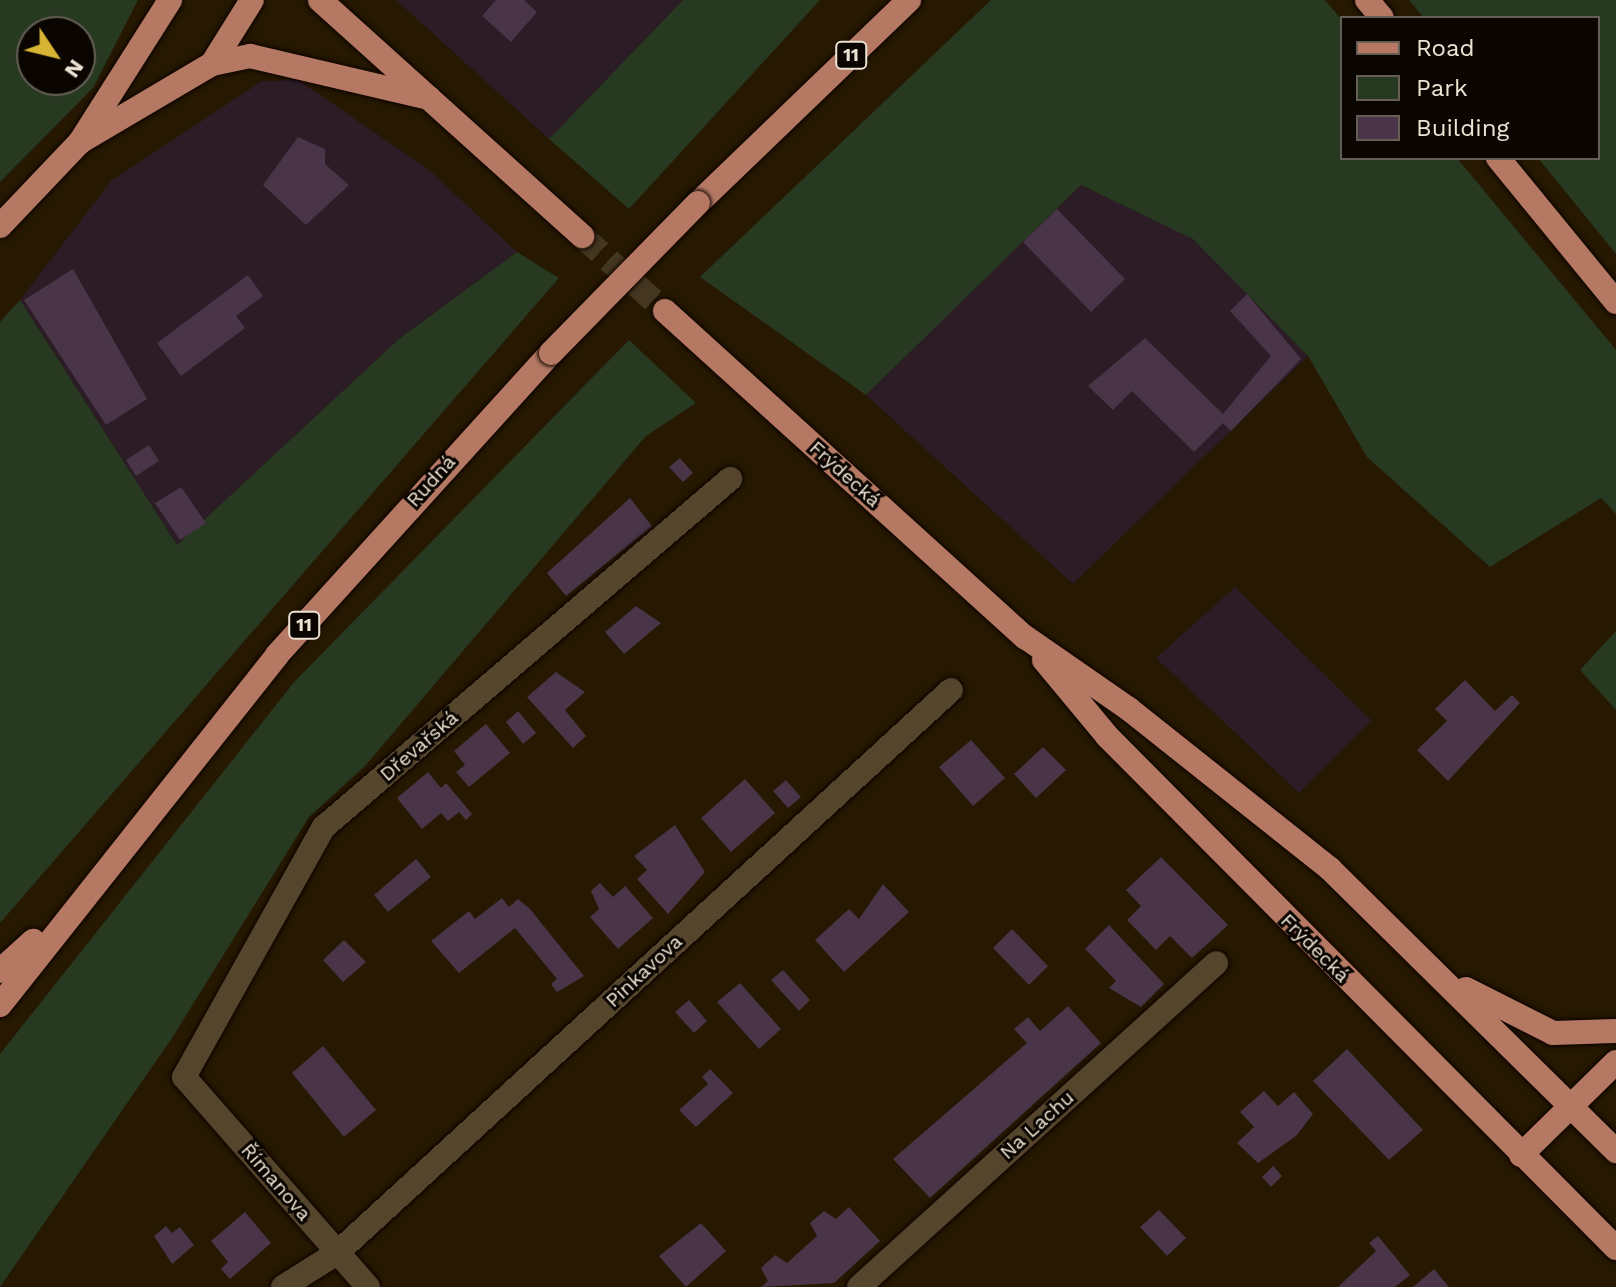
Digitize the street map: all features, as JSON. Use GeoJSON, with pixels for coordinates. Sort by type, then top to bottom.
{"type":"FeatureCollection","features":[{"type":"Feature","properties":{"kind":"main road"},"geometry":{"type":"LineString","coordinates":[[212,64],[252,0]]}},
{"type":"Feature","properties":{"kind":"main road"},"geometry":{"type":"LineString","coordinates":[[320,0],[582,236]]}},
{"type":"Feature","properties":{"kind":"main road","name":"Rudná"},"geometry":{"type":"LineString","coordinates":[[0,1005],[71,908],[277,655],[551,353],[698,203],[909,0]]}},
{"type":"Feature","properties":{"kind":"main road"},"geometry":{"type":"LineString","coordinates":[[1367,0],[1380,16]]}},
{"type":"Feature","properties":{"kind":"main road"},"geometry":{"type":"LineString","coordinates":[[0,226],[80,142],[167,1]]}},
{"type":"Feature","properties":{"kind":"main road"},"geometry":{"type":"LineString","coordinates":[[80,142],[212,64],[287,59],[429,98]]}},
{"type":"Feature","properties":{"kind":"main road"},"geometry":{"type":"LineString","coordinates":[[1500,160],[1616,302]]}},
{"type":"Feature","properties":{"kind":"main road","name":"Frýdecká"},"geometry":{"type":"LineString","coordinates":[[665,311],[1025,637],[1129,709],[1330,869],[1616,1151]]}},
{"type":"Feature","properties":{"kind":"main road","name":"Frýdecká"},"geometry":{"type":"LineString","coordinates":[[1025,637],[1107,736],[1616,1248]]}},
{"type":"Feature","properties":{"kind":"main road"},"geometry":{"type":"LineString","coordinates":[[0,971],[71,908]]}},
{"type":"Feature","properties":{"kind":"main road"},"geometry":{"type":"LineString","coordinates":[[1434,970],[1553,1033],[1616,1031]]}},
{"type":"Feature","properties":{"kind":"main road"},"geometry":{"type":"LineString","coordinates":[[1521,1155],[1616,1062]]}},
{"type":"Feature","properties":{"kind":"street","name":"Dřevařská"},"geometry":{"type":"LineString","coordinates":[[184,1077],[324,827],[730,479]]}},
{"type":"Feature","properties":{"kind":"street","name":"Pinkavova"},"geometry":{"type":"LineString","coordinates":[[283,1287],[337,1253],[951,690]]}},
{"type":"Feature","properties":{"kind":"street","name":"Na Lachu"},"geometry":{"type":"LineString","coordinates":[[859,1287],[1216,963]]}},
{"type":"Feature","properties":{"kind":"street","name":"Římanova"},"geometry":{"type":"LineString","coordinates":[[184,1077],[368,1287]]}},
{"type":"Feature","properties":{"kind":"shaded area"},"geometry":{"type":"Polygon","coordinates":[[[396,0],[683,0],[549,139],[396,0]]]}},
{"type":"Feature","properties":{"kind":"shaded area"},"geometry":{"type":"Polygon","coordinates":[[[298,80],[428,169],[517,252],[400,338],[177,545],[20,300],[111,181],[262,81],[298,80]]]}},
{"type":"Feature","properties":{"kind":"shaded area"},"geometry":{"type":"Polygon","coordinates":[[[1080,185],[1193,238],[1308,356],[1073,584],[866,395],[1080,185]]]}},
{"type":"Feature","properties":{"kind":"shaded area"},"geometry":{"type":"Polygon","coordinates":[[[1235,587],[1372,721],[1299,793],[1156,658],[1235,587]]]}},
{"type":"Feature","properties":{"kind":"green space"},"geometry":{"type":"Polygon","coordinates":[[[0,0],[138,0],[96,82],[96,16],[16,16],[16,96],[85,96],[0,182],[0,0]]]}},
{"type":"Feature","properties":{"kind":"green space"},"geometry":{"type":"Polygon","coordinates":[[[683,0],[820,0],[629,209],[549,139],[683,0]]]}},
{"type":"Feature","properties":{"kind":"green space"},"geometry":{"type":"Polygon","coordinates":[[[991,0],[1325,0],[1340,18],[1340,160],[1459,160],[1616,350],[1616,514],[1601,498],[1490,567],[1367,457],[1308,356],[1193,239],[1081,185],[866,395],[700,277],[991,0]]]}},
{"type":"Feature","properties":{"kind":"green space"},"geometry":{"type":"Polygon","coordinates":[[[1409,0],[1616,0],[1616,254],[1540,160],[1600,160],[1600,16],[1422,16],[1409,0]]]}},
{"type":"Feature","properties":{"kind":"green space"},"geometry":{"type":"Polygon","coordinates":[[[517,252],[559,278],[0,923],[0,322],[20,300],[177,545],[400,338],[517,252]]]}},
{"type":"Feature","properties":{"kind":"green space"},"geometry":{"type":"Polygon","coordinates":[[[629,340],[696,403],[646,436],[365,766],[309,817],[172,1038],[0,1287],[0,1054],[295,681],[629,340]]]}},
{"type":"Feature","properties":{"kind":"green space"},"geometry":{"type":"Polygon","coordinates":[[[1616,631],[1616,710],[1580,670],[1616,631]]]}},
{"type":"Feature","properties":{"kind":"building"},"geometry":{"type":"Polygon","coordinates":[[[496,0],[524,0],[537,12],[511,42],[482,16],[496,0]]]}},
{"type":"Feature","properties":{"kind":"building"},"geometry":{"type":"Polygon","coordinates":[[[298,137],[325,149],[325,164],[349,185],[306,225],[263,185],[298,137]]]}},
{"type":"Feature","properties":{"kind":"building"},"geometry":{"type":"Polygon","coordinates":[[[1057,209],[1125,279],[1091,312],[1023,242],[1057,209]]]}},
{"type":"Feature","properties":{"kind":"building"},"geometry":{"type":"Polygon","coordinates":[[[73,269],[147,399],[106,425],[24,300],[73,269]]]}},
{"type":"Feature","properties":{"kind":"building"},"geometry":{"type":"Polygon","coordinates":[[[248,275],[263,296],[236,316],[245,328],[181,376],[157,343],[248,275]]]}},
{"type":"Feature","properties":{"kind":"building"},"geometry":{"type":"Polygon","coordinates":[[[1247,294],[1301,359],[1231,431],[1223,423],[1194,452],[1132,391],[1113,410],[1088,386],[1145,338],[1223,414],[1271,356],[1230,311],[1247,294]]]}},
{"type":"Feature","properties":{"kind":"building"},"geometry":{"type":"Polygon","coordinates":[[[149,445],[159,461],[136,476],[126,460],[149,445]]]}},
{"type":"Feature","properties":{"kind":"building"},"geometry":{"type":"Polygon","coordinates":[[[680,458],[693,473],[683,482],[669,467],[680,458]]]}},
{"type":"Feature","properties":{"kind":"building"},"geometry":{"type":"Polygon","coordinates":[[[181,487],[206,523],[180,540],[155,503],[181,487]]]}},
{"type":"Feature","properties":{"kind":"building"},"geometry":{"type":"Polygon","coordinates":[[[630,498],[652,526],[566,596],[547,573],[630,498]]]}},
{"type":"Feature","properties":{"kind":"building"},"geometry":{"type":"Polygon","coordinates":[[[636,606],[661,623],[624,654],[605,632],[636,606]]]}},
{"type":"Feature","properties":{"kind":"building"},"geometry":{"type":"Polygon","coordinates":[[[556,672],[585,692],[565,710],[586,736],[573,748],[527,697],[556,672]]]}},
{"type":"Feature","properties":{"kind":"building"},"geometry":{"type":"Polygon","coordinates":[[[1465,680],[1495,711],[1512,695],[1520,703],[1448,781],[1417,750],[1447,721],[1435,709],[1465,680]]]}},
{"type":"Feature","properties":{"kind":"building"},"geometry":{"type":"Polygon","coordinates":[[[518,711],[536,733],[523,744],[506,722],[518,711]]]}},
{"type":"Feature","properties":{"kind":"building"},"geometry":{"type":"Polygon","coordinates":[[[486,724],[510,753],[469,787],[456,772],[465,765],[454,751],[486,724]]]}},
{"type":"Feature","properties":{"kind":"building"},"geometry":{"type":"Polygon","coordinates":[[[971,740],[1005,778],[973,806],[939,767],[971,740]]]}},
{"type":"Feature","properties":{"kind":"building"},"geometry":{"type":"Polygon","coordinates":[[[1043,747],[1066,770],[1036,798],[1014,774],[1043,747]]]}},
{"type":"Feature","properties":{"kind":"building"},"geometry":{"type":"Polygon","coordinates":[[[428,772],[441,788],[446,783],[472,814],[466,820],[459,812],[448,821],[441,813],[422,829],[397,798],[428,772]]]}},
{"type":"Feature","properties":{"kind":"building"},"geometry":{"type":"Polygon","coordinates":[[[745,779],[775,813],[731,852],[701,818],[745,779]]]}},
{"type":"Feature","properties":{"kind":"building"},"geometry":{"type":"Polygon","coordinates":[[[786,780],[801,797],[788,808],[773,791],[786,780]]]}},
{"type":"Feature","properties":{"kind":"building"},"geometry":{"type":"Polygon","coordinates":[[[675,825],[705,872],[668,914],[637,879],[647,870],[634,856],[675,825]]]}},
{"type":"Feature","properties":{"kind":"building"},"geometry":{"type":"Polygon","coordinates":[[[1161,857],[1228,925],[1192,958],[1170,936],[1156,950],[1127,920],[1141,906],[1126,890],[1161,857]]]}},
{"type":"Feature","properties":{"kind":"building"},"geometry":{"type":"Polygon","coordinates":[[[416,859],[431,877],[388,912],[374,895],[416,859]]]}},
{"type":"Feature","properties":{"kind":"building"},"geometry":{"type":"Polygon","coordinates":[[[600,883],[613,897],[625,886],[653,918],[618,949],[590,917],[599,909],[591,891],[600,883]]]}},
{"type":"Feature","properties":{"kind":"building"},"geometry":{"type":"Polygon","coordinates":[[[883,884],[909,912],[844,972],[815,940],[849,909],[859,919],[883,884]]]}},
{"type":"Feature","properties":{"kind":"building"},"geometry":{"type":"Polygon","coordinates":[[[502,898],[509,907],[518,899],[530,909],[584,976],[557,992],[551,984],[557,979],[515,928],[459,973],[431,941],[469,911],[475,919],[502,898]]]}},
{"type":"Feature","properties":{"kind":"building"},"geometry":{"type":"Polygon","coordinates":[[[1109,925],[1164,984],[1141,1007],[1109,988],[1116,981],[1085,949],[1109,925]]]}},
{"type":"Feature","properties":{"kind":"building"},"geometry":{"type":"Polygon","coordinates":[[[1012,929],[1048,966],[1029,985],[993,948],[1012,929]]]}},
{"type":"Feature","properties":{"kind":"building"},"geometry":{"type":"Polygon","coordinates":[[[344,940],[366,962],[343,982],[323,960],[344,940]]]}},
{"type":"Feature","properties":{"kind":"building"},"geometry":{"type":"Polygon","coordinates":[[[783,970],[810,1000],[799,1011],[771,980],[783,970]]]}},
{"type":"Feature","properties":{"kind":"building"},"geometry":{"type":"Polygon","coordinates":[[[740,983],[781,1029],[759,1049],[717,1002],[740,983]]]}},
{"type":"Feature","properties":{"kind":"building"},"geometry":{"type":"Polygon","coordinates":[[[689,1000],[707,1021],[694,1033],[675,1012],[689,1000]]]}},
{"type":"Feature","properties":{"kind":"building"},"geometry":{"type":"Polygon","coordinates":[[[1068,1006],[1101,1043],[930,1198],[893,1159],[1027,1043],[1014,1029],[1028,1017],[1040,1031],[1068,1006]]]}},
{"type":"Feature","properties":{"kind":"building"},"geometry":{"type":"Polygon","coordinates":[[[323,1046],[376,1110],[344,1137],[292,1073],[323,1046]]]}},
{"type":"Feature","properties":{"kind":"building"},"geometry":{"type":"Polygon","coordinates":[[[1347,1049],[1423,1130],[1389,1160],[1313,1081],[1347,1049]]]}},
{"type":"Feature","properties":{"kind":"building"},"geometry":{"type":"Polygon","coordinates":[[[710,1069],[733,1093],[696,1127],[679,1110],[708,1084],[702,1077],[710,1069]]]}},
{"type":"Feature","properties":{"kind":"building"},"geometry":{"type":"Polygon","coordinates":[[[1264,1091],[1278,1106],[1294,1092],[1313,1114],[1296,1136],[1258,1163],[1237,1143],[1254,1127],[1240,1112],[1264,1091]]]}},
{"type":"Feature","properties":{"kind":"building"},"geometry":{"type":"Polygon","coordinates":[[[1273,1166],[1282,1176],[1271,1187],[1262,1177],[1273,1166]]]}},
{"type":"Feature","properties":{"kind":"building"},"geometry":{"type":"Polygon","coordinates":[[[849,1207],[880,1241],[834,1283],[761,1287],[768,1281],[761,1268],[775,1255],[787,1263],[817,1236],[810,1223],[824,1211],[836,1219],[849,1207]]]}},
{"type":"Feature","properties":{"kind":"building"},"geometry":{"type":"Polygon","coordinates":[[[1159,1210],[1186,1238],[1167,1256],[1140,1227],[1159,1210]]]}},
{"type":"Feature","properties":{"kind":"building"},"geometry":{"type":"Polygon","coordinates":[[[245,1212],[271,1243],[230,1279],[221,1269],[228,1262],[211,1241],[245,1212]]]}},
{"type":"Feature","properties":{"kind":"building"},"geometry":{"type":"Polygon","coordinates":[[[701,1223],[726,1251],[686,1287],[659,1256],[701,1223]]]}},
{"type":"Feature","properties":{"kind":"building"},"geometry":{"type":"Polygon","coordinates":[[[166,1226],[172,1233],[180,1227],[194,1245],[172,1264],[154,1236],[166,1226]]]}},
{"type":"Feature","properties":{"kind":"building"},"geometry":{"type":"Polygon","coordinates":[[[1378,1236],[1410,1275],[1395,1287],[1338,1287],[1376,1251],[1369,1243],[1378,1236]]]}},
{"type":"Feature","properties":{"kind":"building"},"geometry":{"type":"Polygon","coordinates":[[[1434,1269],[1449,1287],[1413,1287],[1434,1269]]]}},
{"type":"Feature","properties":{"kind":"tunnel"},"geometry":{"type":"LineString","coordinates":[[582,236],[665,311]]}}]}
